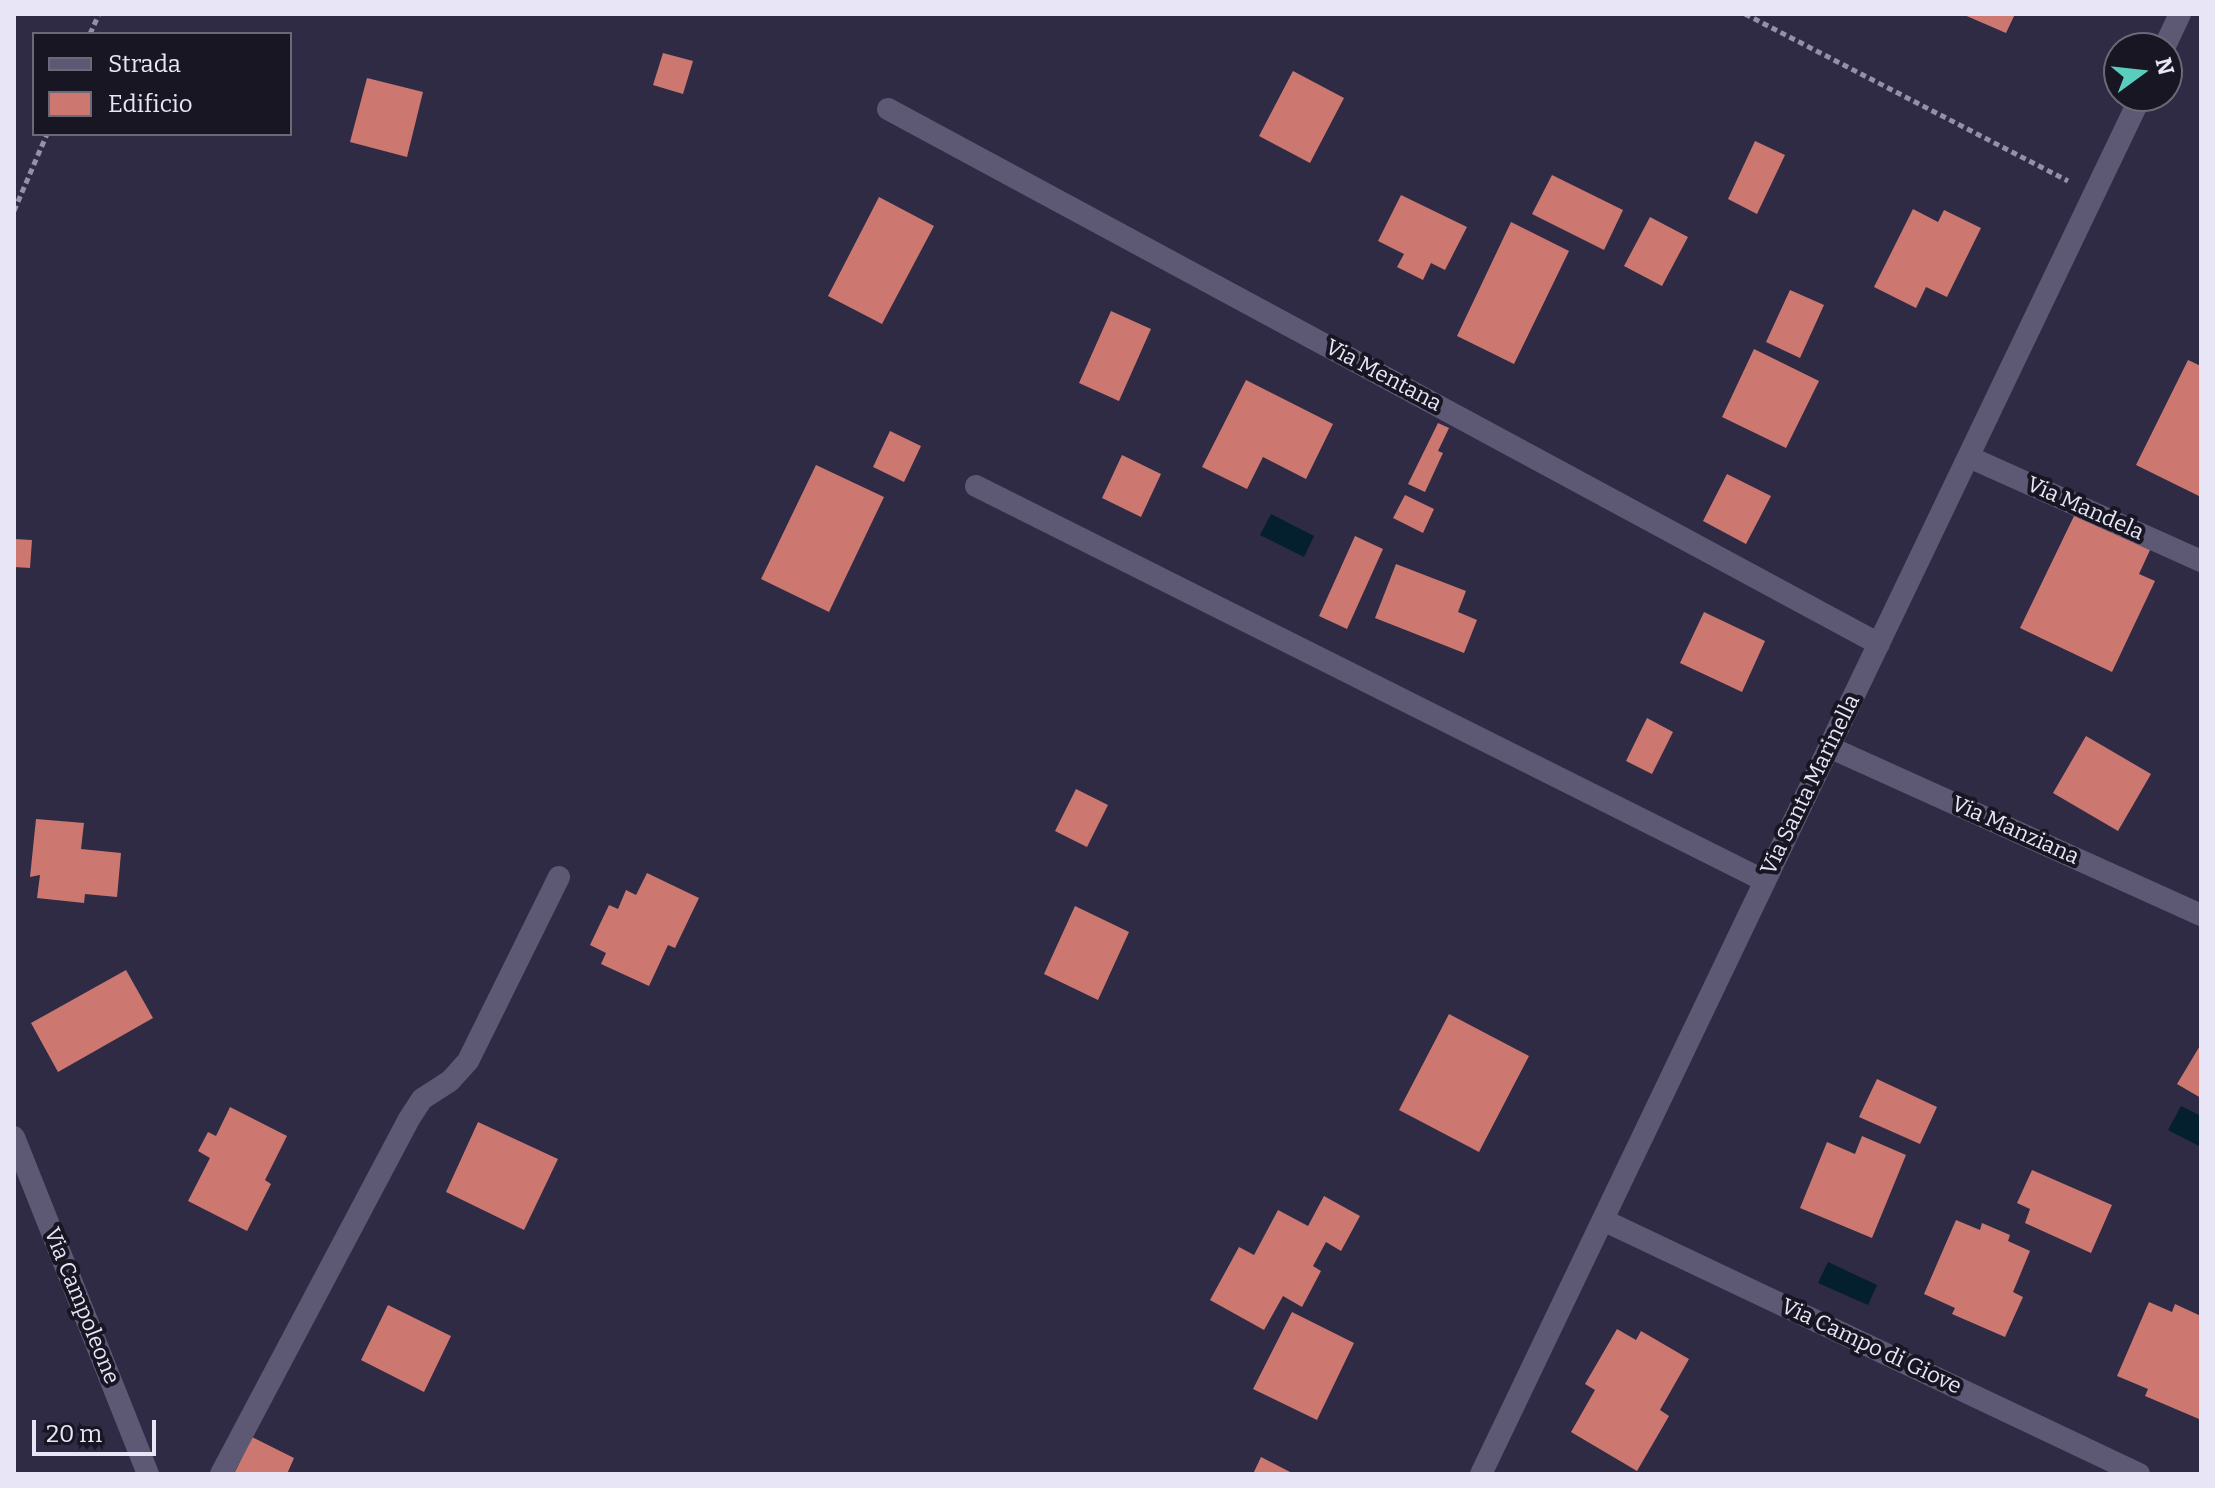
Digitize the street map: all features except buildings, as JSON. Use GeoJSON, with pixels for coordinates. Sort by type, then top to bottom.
{"type":"FeatureCollection","features":[{"type":"Feature","properties":{"kind":"street","name":"Via Mentana"},"geometry":{"type":"LineString","coordinates":[[888,109],[1879,644]]}},
{"type":"Feature","properties":{"kind":"street","name":"Via Santa Marinella"},"geometry":{"type":"LineString","coordinates":[[1481,1474],[2133,112]]}},
{"type":"Feature","properties":{"kind":"street","name":"Via Mandela"},"geometry":{"type":"LineString","coordinates":[[1969,457],[2201,561]]}},
{"type":"Feature","properties":{"kind":"street"},"geometry":{"type":"LineString","coordinates":[[976,486],[1765,881]]}},
{"type":"Feature","properties":{"kind":"street","name":"Via Manziana"},"geometry":{"type":"LineString","coordinates":[[1829,747],[2201,915]]}},
{"type":"Feature","properties":{"kind":"street"},"geometry":{"type":"LineString","coordinates":[[221,1474],[409,1119],[422,1099],[450,1081],[468,1061],[559,877]]}},
{"type":"Feature","properties":{"kind":"street","name":"Via Campoleone"},"geometry":{"type":"LineString","coordinates":[[14,1137],[148,1474]]}},
{"type":"Feature","properties":{"kind":"street","name":"Via Campo di Giove"},"geometry":{"type":"LineString","coordinates":[[1603,1220],[2139,1474]]}},
{"type":"Feature","properties":{"kind":"path"},"geometry":{"type":"LineString","coordinates":[[1745,14],[2094,194]]}},
{"type":"Feature","properties":{"kind":"path"},"geometry":{"type":"LineString","coordinates":[[14,211],[46,136]]}},
{"type":"Feature","properties":{"kind":"water"},"geometry":{"type":"Polygon","coordinates":[[[1271,514],[1314,536],[1304,557],[1260,535],[1271,514]]]}},
{"type":"Feature","properties":{"kind":"water"},"geometry":{"type":"Polygon","coordinates":[[[2181,1106],[2201,1116],[2201,1147],[2168,1130],[2181,1106]]]}},
{"type":"Feature","properties":{"kind":"water"},"geometry":{"type":"Polygon","coordinates":[[[1828,1262],[1877,1285],[1868,1305],[1818,1283],[1828,1262]]]}}]}
